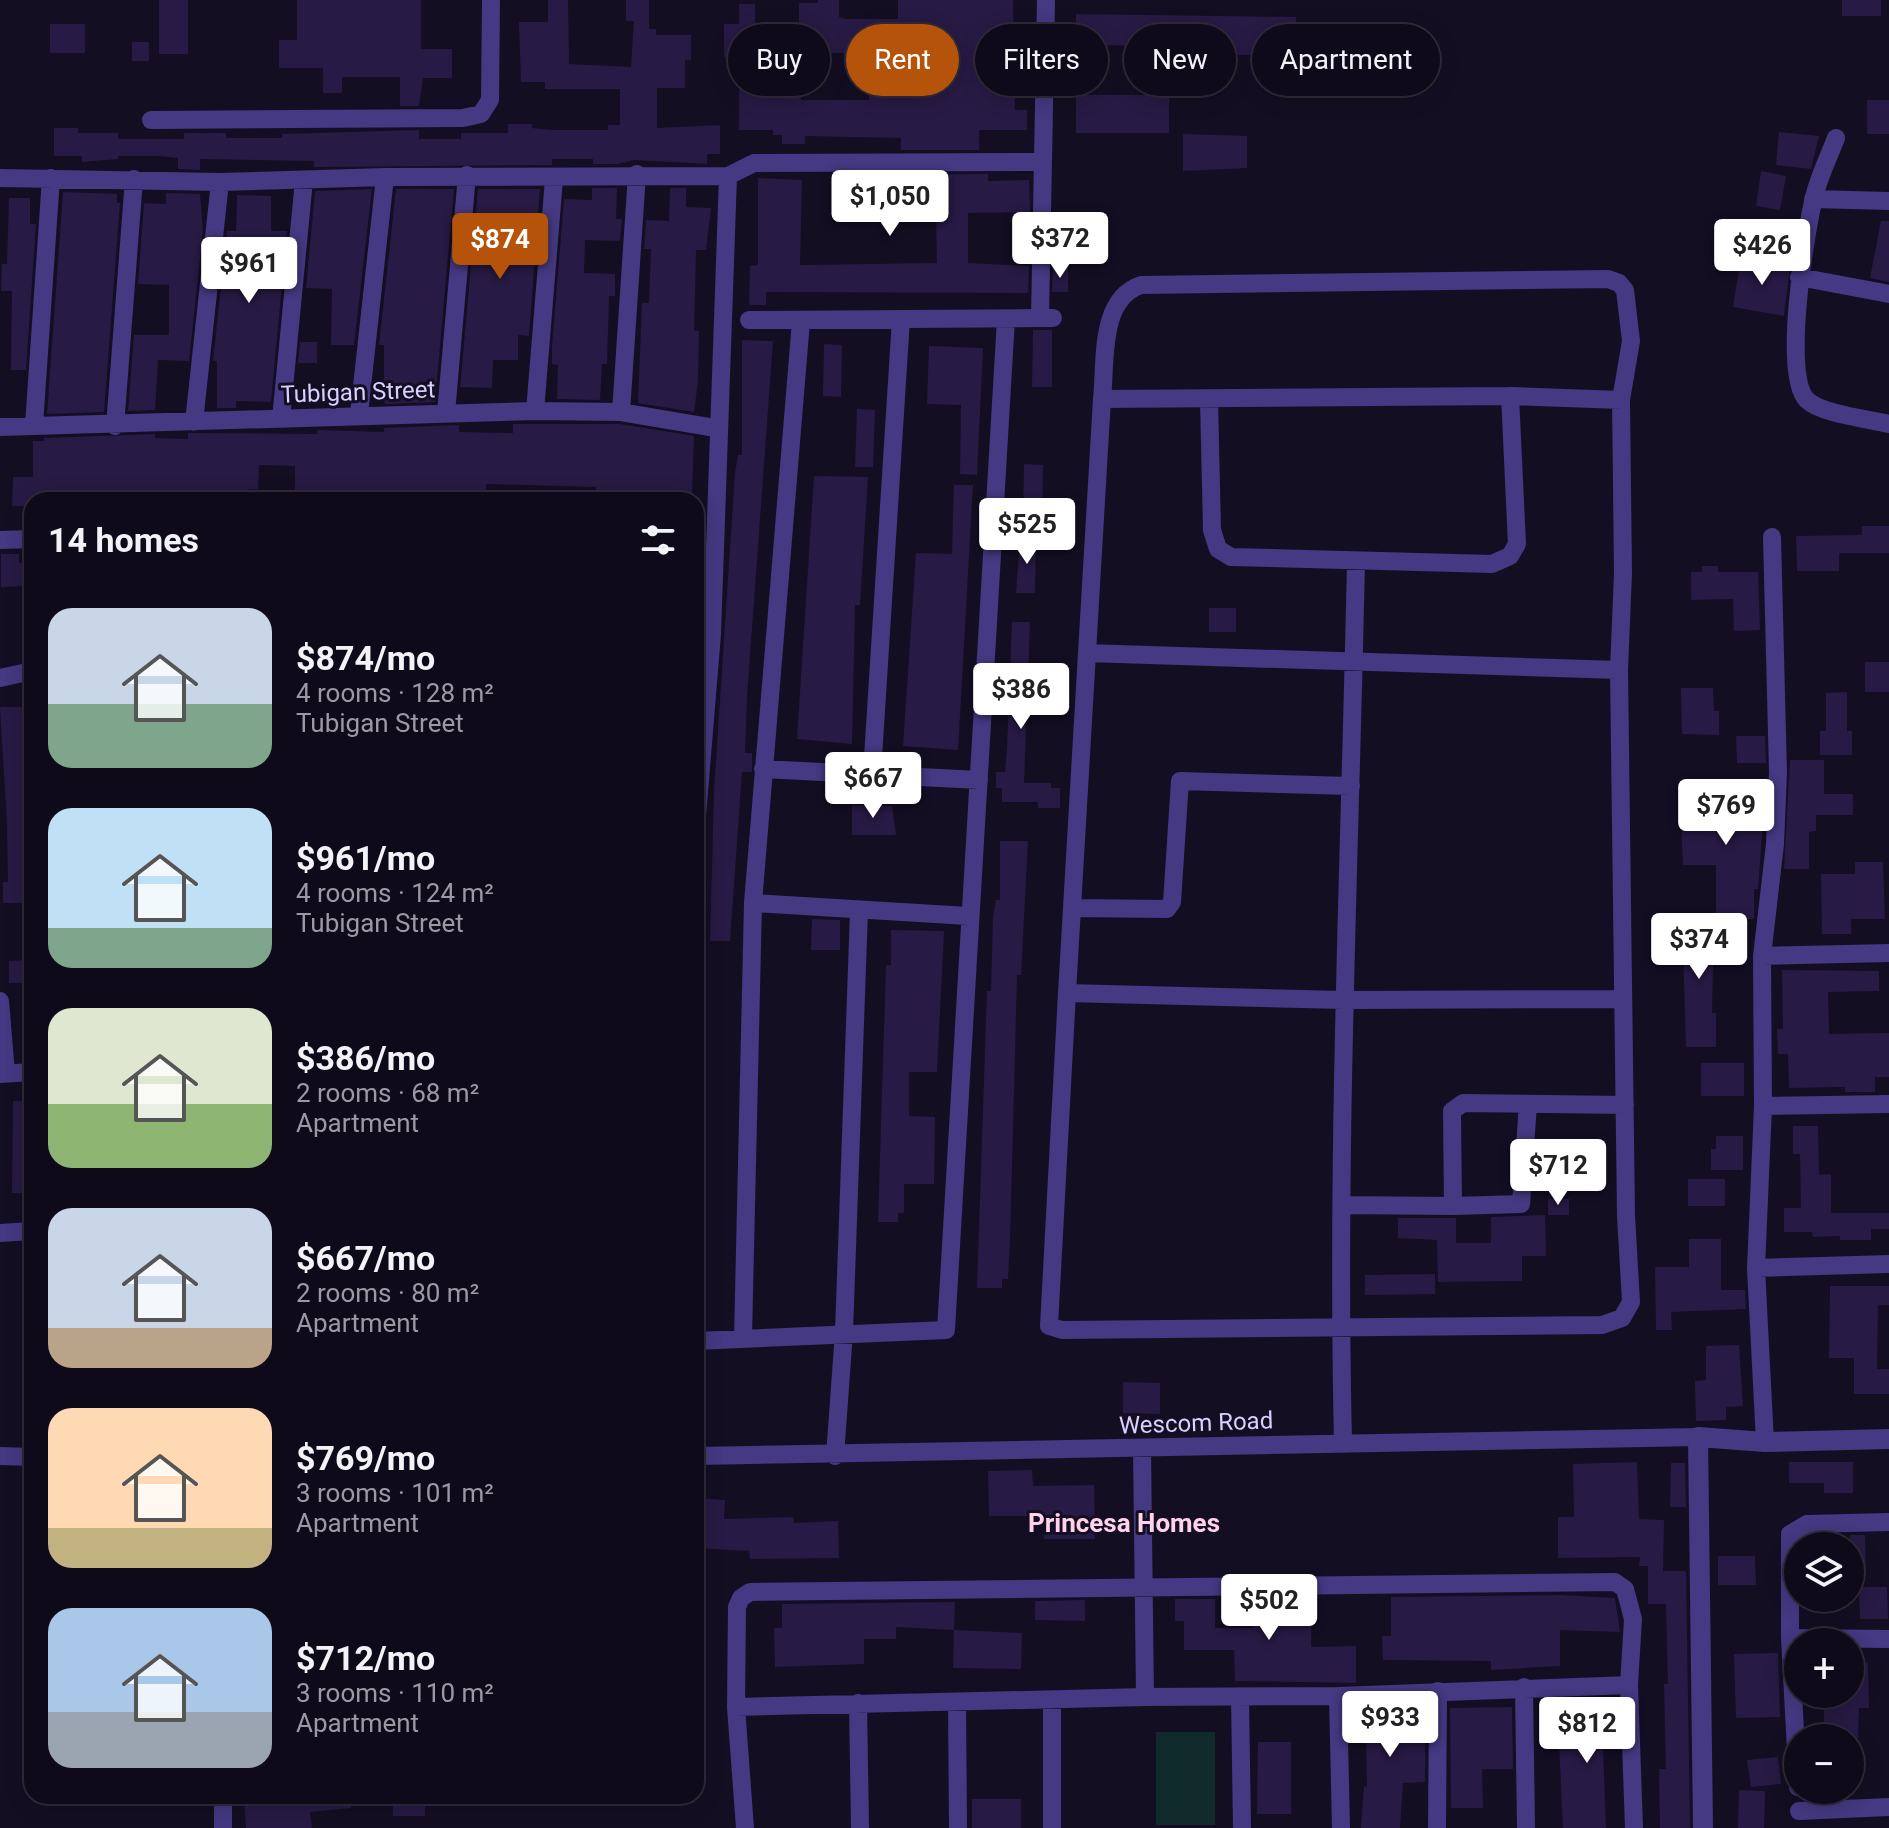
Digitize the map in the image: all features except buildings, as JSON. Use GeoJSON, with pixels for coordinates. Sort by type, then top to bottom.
{"type":"FeatureCollection","features":[{"type":"Feature","properties":{"kind":"street"},"geometry":{"type":"LineString","coordinates":[[151,120],[463,118],[481,114],[490,100],[491,0]]}},
{"type":"Feature","properties":{"kind":"street"},"geometry":{"type":"LineString","coordinates":[[749,320],[1047,318],[1040,162],[1046,0]]}},
{"type":"Feature","properties":{"kind":"street"},"geometry":{"type":"LineString","coordinates":[[1836,138],[1813,199],[1799,277],[1796,374],[1800,391],[1808,402],[1824,409],[1889,424]]}},
{"type":"Feature","properties":{"kind":"street"},"geometry":{"type":"LineString","coordinates":[[0,178],[220,182],[467,175],[554,179],[637,174],[728,176],[754,163],[1040,162]]}},
{"type":"Feature","properties":{"kind":"street"},"geometry":{"type":"LineString","coordinates":[[621,412],[637,174]]}},
{"type":"Feature","properties":{"kind":"street"},"geometry":{"type":"LineString","coordinates":[[446,413],[467,175]]}},
{"type":"Feature","properties":{"kind":"street"},"geometry":{"type":"LineString","coordinates":[[704,634],[705,524],[716,428],[728,176]]}},
{"type":"Feature","properties":{"kind":"street"},"geometry":{"type":"LineString","coordinates":[[359,414],[385,177]]}},
{"type":"Feature","properties":{"kind":"street"},"geometry":{"type":"LineString","coordinates":[[34,425],[51,178]]}},
{"type":"Feature","properties":{"kind":"street"},"geometry":{"type":"LineString","coordinates":[[115,426],[134,179]]}},
{"type":"Feature","properties":{"kind":"street"},"geometry":{"type":"LineString","coordinates":[[535,411],[554,179]]}},
{"type":"Feature","properties":{"kind":"street"},"geometry":{"type":"LineString","coordinates":[[281,419],[304,180]]}},
{"type":"Feature","properties":{"kind":"street"},"geometry":{"type":"LineString","coordinates":[[194,422],[220,182]]}},
{"type":"Feature","properties":{"kind":"street"},"geometry":{"type":"LineString","coordinates":[[1813,199],[1889,201]]}},
{"type":"Feature","properties":{"kind":"street"},"geometry":{"type":"LineString","coordinates":[[1799,277],[1889,294]]}},
{"type":"Feature","properties":{"kind":"street"},"geometry":{"type":"LineString","coordinates":[[1608,279],[1619,283],[1625,290],[1630,305],[1631,341],[1621,400],[1623,573],[1619,670],[1631,1302],[1622,1318],[1602,1325],[1340,1330],[1062,1330],[1049,1326],[1102,399],[1114,308],[1125,291],[1141,285],[1608,279]]}},
{"type":"Feature","properties":{"kind":"street"},"geometry":{"type":"LineString","coordinates":[[872,773],[901,319]]}},
{"type":"Feature","properties":{"kind":"street"},"geometry":{"type":"LineString","coordinates":[[704,1340],[946,1330],[968,916],[1006,319]]}},
{"type":"Feature","properties":{"kind":"street"},"geometry":{"type":"LineString","coordinates":[[743,1337],[753,903],[801,321]]}},
{"type":"Feature","properties":{"kind":"street"},"geometry":{"type":"LineString","coordinates":[[1209,399],[1212,530],[1218,549],[1231,557],[1492,564],[1510,556],[1517,544],[1510,396]]}},
{"type":"Feature","properties":{"kind":"street"},"geometry":{"type":"LineString","coordinates":[[1102,399],[1510,396],[1621,400]]}},
{"type":"Feature","properties":{"kind":"street","name":"Tubigan Street"},"geometry":{"type":"LineString","coordinates":[[0,427],[115,426],[359,414],[535,411],[621,412],[716,428]]}},
{"type":"Feature","properties":{"kind":"street"},"geometry":{"type":"LineString","coordinates":[[1765,1442],[1756,1268],[1763,1106],[1762,956],[1775,844],[1778,772],[1772,537]]}},
{"type":"Feature","properties":{"kind":"street"},"geometry":{"type":"LineString","coordinates":[[0,540],[24,539]]}},
{"type":"Feature","properties":{"kind":"street"},"geometry":{"type":"LineString","coordinates":[[1343,1442],[1340,1330],[1344,1000],[1356,561]]}},
{"type":"Feature","properties":{"kind":"street"},"geometry":{"type":"LineString","coordinates":[[1087,653],[1619,670]]}},
{"type":"Feature","properties":{"kind":"street"},"geometry":{"type":"LineString","coordinates":[[0,678],[24,673]]}},
{"type":"Feature","properties":{"kind":"street"},"geometry":{"type":"LineString","coordinates":[[763,769],[979,780]]}},
{"type":"Feature","properties":{"kind":"street"},"geometry":{"type":"LineString","coordinates":[[1072,908],[1167,909],[1172,902],[1180,781],[1351,786]]}},
{"type":"Feature","properties":{"kind":"street"},"geometry":{"type":"LineString","coordinates":[[753,903],[968,916]]}},
{"type":"Feature","properties":{"kind":"street"},"geometry":{"type":"LineString","coordinates":[[835,1456],[844,1332],[859,911]]}},
{"type":"Feature","properties":{"kind":"street"},"geometry":{"type":"LineString","coordinates":[[1762,956],[1889,953]]}},
{"type":"Feature","properties":{"kind":"street"},"geometry":{"type":"LineString","coordinates":[[1067,993],[1344,1000],[1623,999]]}},
{"type":"Feature","properties":{"kind":"street"},"geometry":{"type":"LineString","coordinates":[[0,1001],[3,1074],[24,1073]]}},
{"type":"Feature","properties":{"kind":"street"},"geometry":{"type":"LineString","coordinates":[[1453,1206],[1452,1111],[1463,1103],[1625,1105]]}},
{"type":"Feature","properties":{"kind":"street"},"geometry":{"type":"LineString","coordinates":[[1342,1205],[1521,1204],[1526,1179],[1528,1104]]}},
{"type":"Feature","properties":{"kind":"street"},"geometry":{"type":"LineString","coordinates":[[1763,1106],[1889,1104]]}},
{"type":"Feature","properties":{"kind":"street"},"geometry":{"type":"LineString","coordinates":[[0,1233],[24,1232]]}},
{"type":"Feature","properties":{"kind":"street"},"geometry":{"type":"LineString","coordinates":[[1756,1268],[1889,1264]]}},
{"type":"Feature","properties":{"kind":"street"},"geometry":{"type":"LineString","coordinates":[[1703,1828],[1698,1437],[1765,1442],[1889,1439]]}},
{"type":"Feature","properties":{"kind":"street","name":"Wescom Road"},"geometry":{"type":"LineString","coordinates":[[704,1456],[835,1456],[1343,1442],[1698,1437]]}},
{"type":"Feature","properties":{"kind":"street"},"geometry":{"type":"LineString","coordinates":[[1142,1449],[1145,1697]]}},
{"type":"Feature","properties":{"kind":"street"},"geometry":{"type":"LineString","coordinates":[[0,1456],[24,1457]]}},
{"type":"Feature","properties":{"kind":"street"},"geometry":{"type":"LineString","coordinates":[[1790,1628],[1789,1542],[1796,1527],[1889,1522]]}},
{"type":"Feature","properties":{"kind":"street"},"geometry":{"type":"LineString","coordinates":[[745,1828],[736,1707],[737,1607],[741,1598],[750,1592],[1145,1585],[1615,1582],[1625,1589],[1633,1619],[1629,1685],[1634,1828]]}},
{"type":"Feature","properties":{"kind":"street"},"geometry":{"type":"LineString","coordinates":[[1864,1639],[1889,1639]]}},
{"type":"Feature","properties":{"kind":"street"},"geometry":{"type":"LineString","coordinates":[[736,1707],[1145,1697],[1338,1696],[1629,1685]]}},
{"type":"Feature","properties":{"kind":"street"},"geometry":{"type":"LineString","coordinates":[[1524,1687],[1526,1828]]}},
{"type":"Feature","properties":{"kind":"street"},"geometry":{"type":"LineString","coordinates":[[1437,1828],[1438,1691]]}},
{"type":"Feature","properties":{"kind":"street"},"geometry":{"type":"LineString","coordinates":[[1338,1696],[1341,1828]]}},
{"type":"Feature","properties":{"kind":"street"},"geometry":{"type":"LineString","coordinates":[[1240,1697],[1242,1828]]}},
{"type":"Feature","properties":{"kind":"street"},"geometry":{"type":"LineString","coordinates":[[1052,1700],[1052,1828]]}},
{"type":"Feature","properties":{"kind":"street"},"geometry":{"type":"LineString","coordinates":[[957,1702],[958,1828]]}},
{"type":"Feature","properties":{"kind":"street"},"geometry":{"type":"LineString","coordinates":[[858,1703],[860,1828]]}},
{"type":"Feature","properties":{"kind":"street"},"geometry":{"type":"LineString","coordinates":[[223,1804],[223,1828]]}},
{"type":"Feature","properties":{"kind":"street"},"geometry":{"type":"LineString","coordinates":[[1799,1820],[1889,1807]]}},
{"type":"Feature","properties":{"kind":"green space"},"geometry":{"type":"Polygon","coordinates":[[[1156,1732],[1215,1732],[1215,1825],[1156,1825],[1156,1732]]]}},
{"type":"Feature","properties":{"kind":"district","name":"Princesa Homes"},"geometry":{"type":"Point","coordinates":[1124,1523]}}]}
